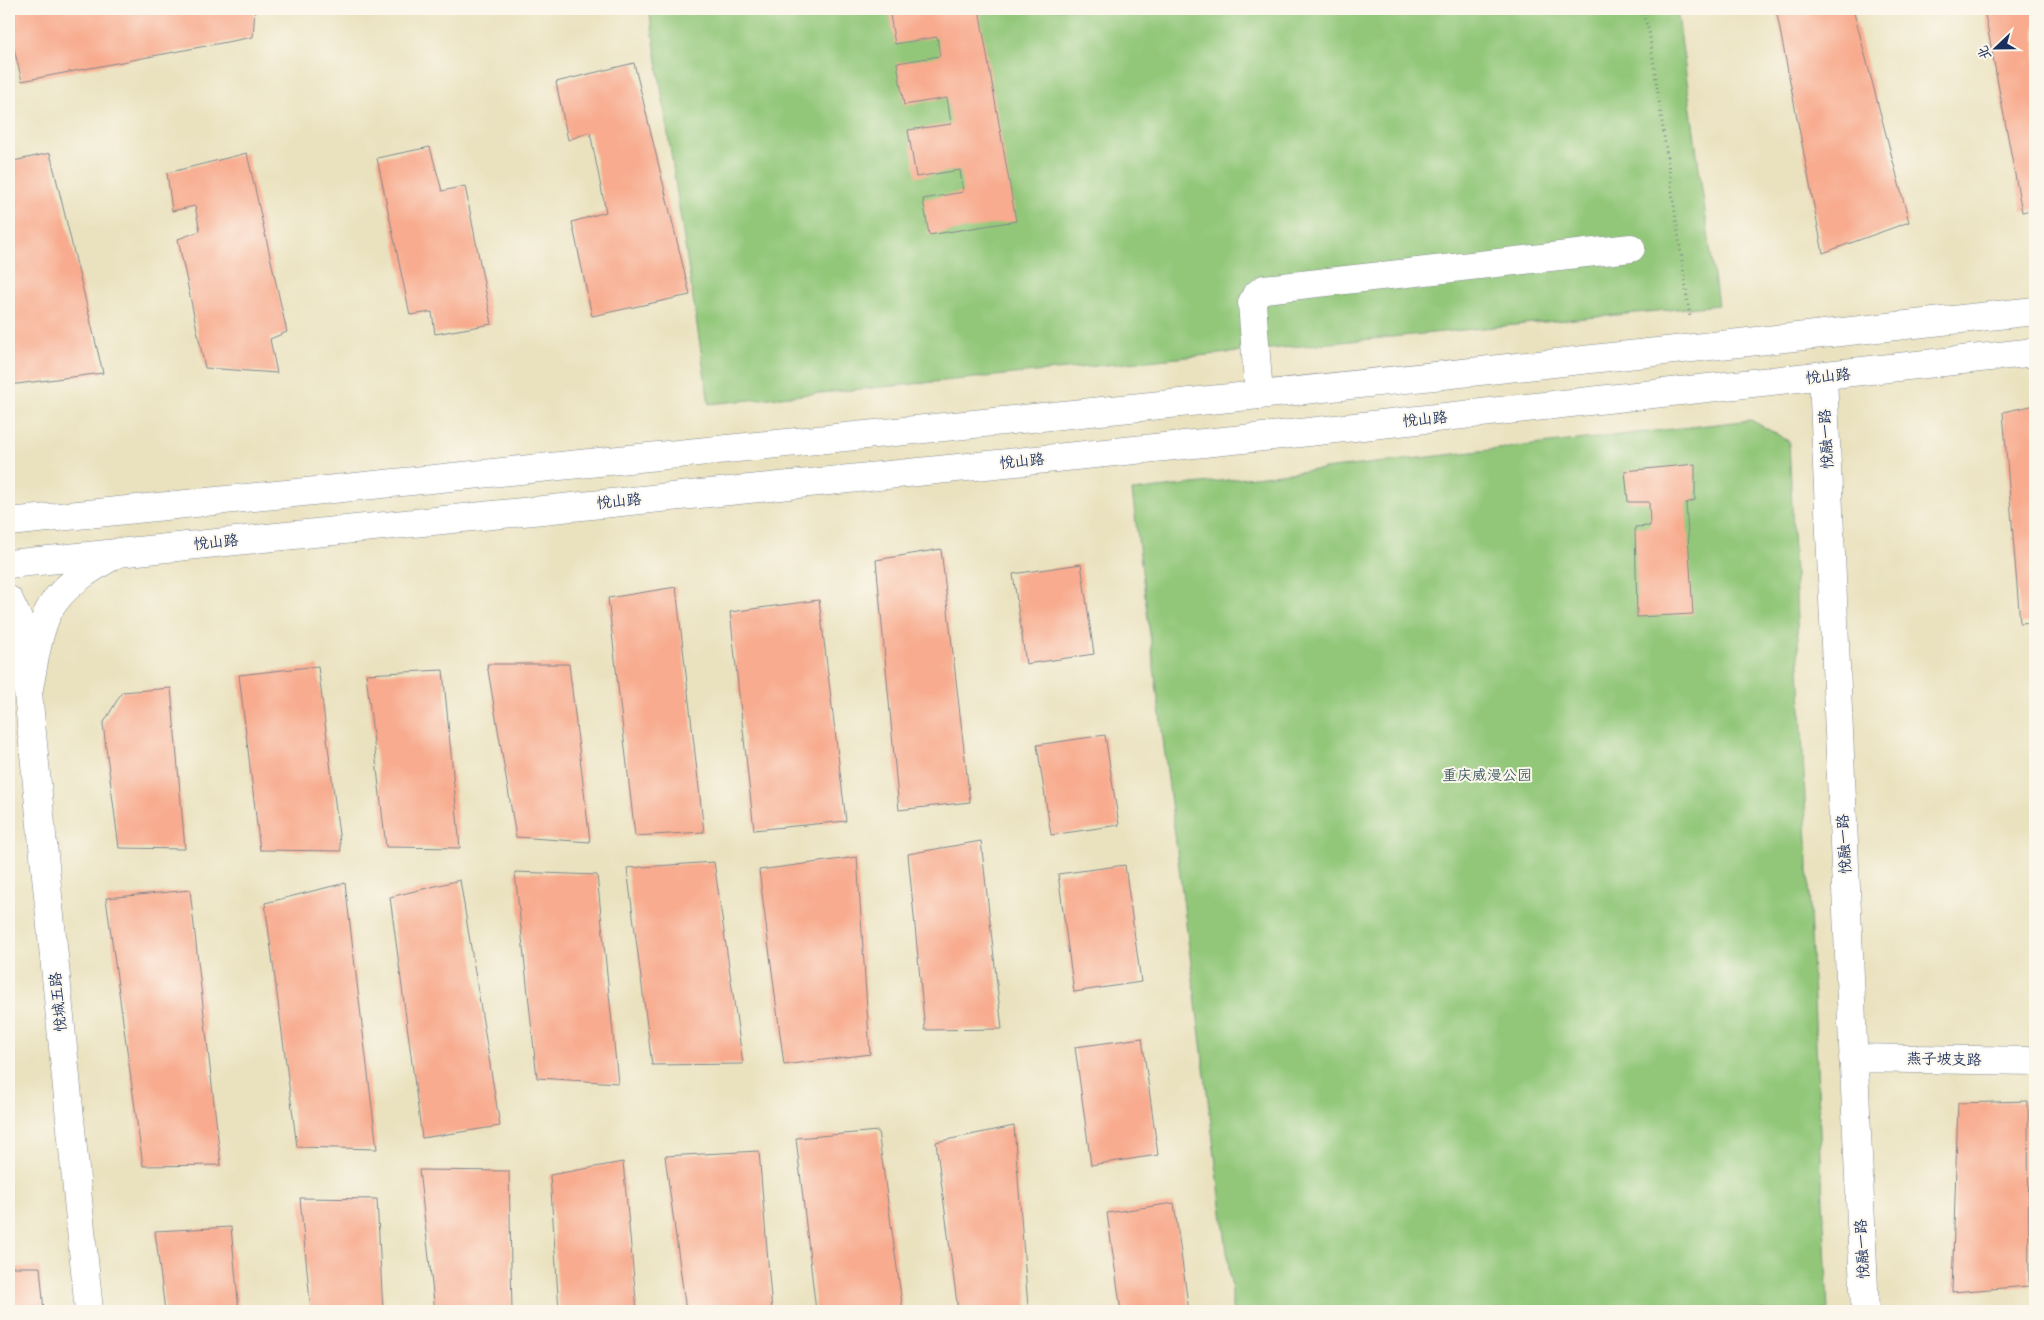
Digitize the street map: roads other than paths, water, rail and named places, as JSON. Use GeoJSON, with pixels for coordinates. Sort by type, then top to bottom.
{"type":"FeatureCollection","features":[{"type":"Feature","properties":{"kind":"main road"},"geometry":{"type":"LineString","coordinates":[[1259,395],[1252,303],[1256,295],[1264,289],[1274,286],[1631,248]]}},
{"type":"Feature","properties":{"kind":"main road"},"geometry":{"type":"LineString","coordinates":[[9,522],[1259,395],[2035,311]]}},
{"type":"Feature","properties":{"kind":"main road","name":"悦山路"},"geometry":{"type":"LineString","coordinates":[[9,564],[1272,436],[1823,377],[2035,352]]}},
{"type":"Feature","properties":{"kind":"main road","name":"悦融一路"},"geometry":{"type":"LineString","coordinates":[[1823,377],[1865,1311]]}},
{"type":"Feature","properties":{"kind":"main road"},"geometry":{"type":"LineString","coordinates":[[28,693],[43,627],[54,602],[71,582],[119,552]]}},
{"type":"Feature","properties":{"kind":"main road","name":"悦城五路"},"geometry":{"type":"LineString","coordinates":[[9,600],[20,623],[28,693],[89,1311]]}},
{"type":"Feature","properties":{"kind":"main road","name":"燕子坡支路"},"geometry":{"type":"LineString","coordinates":[[1853,1058],[2035,1061]]}},
{"type":"Feature","properties":{"kind":"park label","name":"重庆威漫公园"},"geometry":{"type":"Point","coordinates":[1487,775]}}]}
